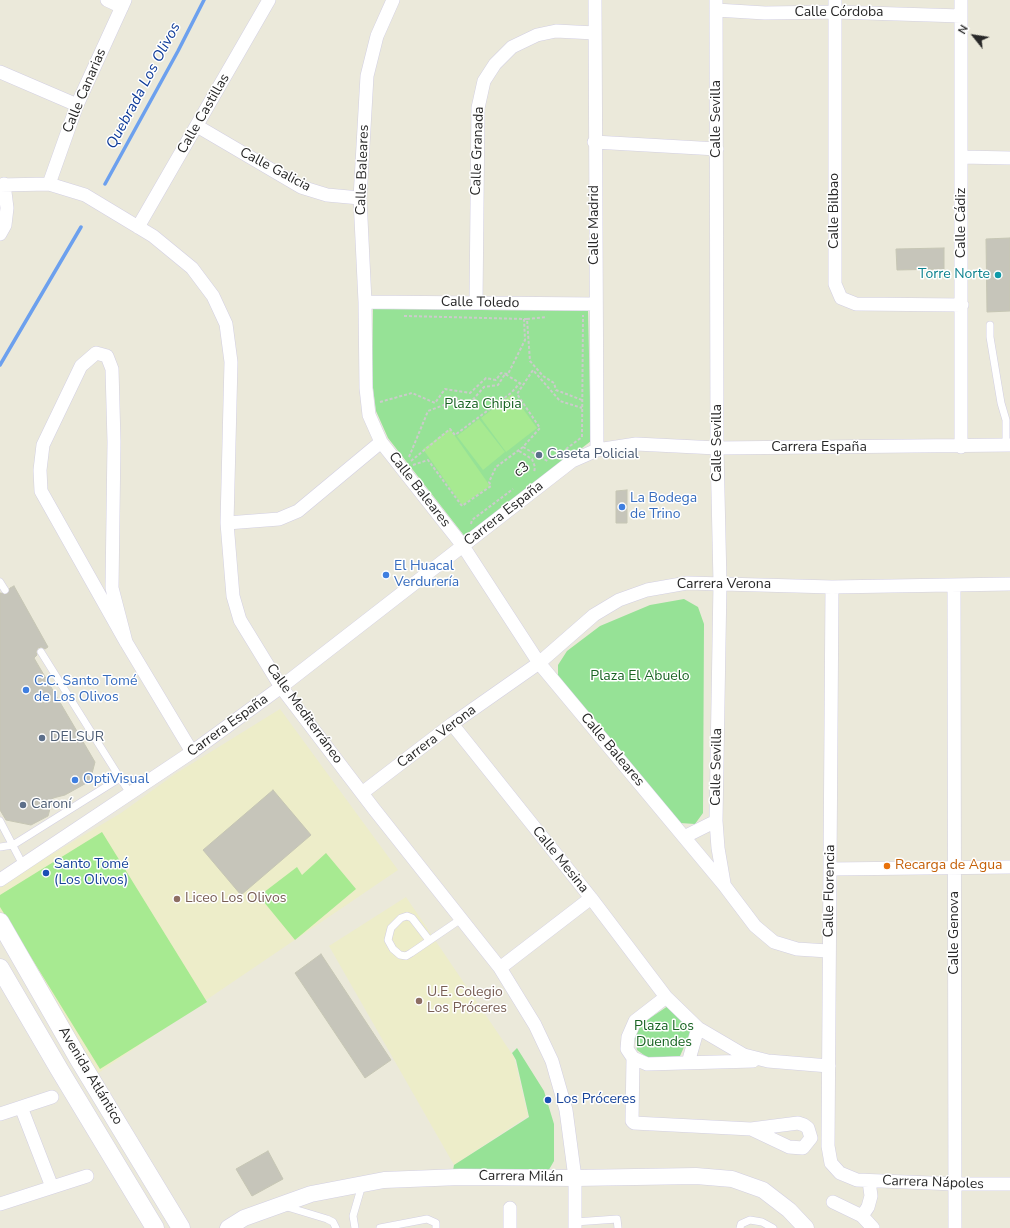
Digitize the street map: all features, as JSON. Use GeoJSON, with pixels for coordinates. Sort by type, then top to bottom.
{"type":"FeatureCollection","features":[{"type":"Feature","properties":{"kind":"main road","name":"Avenida Atlántico"},"geometry":{"type":"LineString","coordinates":[[0,922],[78,1058],[181,1228]]}},
{"type":"Feature","properties":{"kind":"main road","name":"Avenida Atlántico"},"geometry":{"type":"LineString","coordinates":[[0,968],[155,1228]]}},
{"type":"Feature","properties":{"kind":"street"},"geometry":{"type":"LineString","coordinates":[[107,0],[123,4]]}},
{"type":"Feature","properties":{"kind":"street","name":"Calle Castillas"},"geometry":{"type":"LineString","coordinates":[[138,227],[269,0]]}},
{"type":"Feature","properties":{"kind":"street","name":"Calle Baleares"},"geometry":{"type":"LineString","coordinates":[[393,0],[377,36],[367,76],[360,198],[365,302],[366,388],[369,415],[381,442],[463,546],[539,663],[724,885],[755,926],[774,942],[798,949],[828,951]]}},
{"type":"Feature","properties":{"kind":"street","name":"Calle Madrid"},"geometry":{"type":"LineString","coordinates":[[595,0],[594,142],[597,450]]}},
{"type":"Feature","properties":{"kind":"street","name":"Calle Cádiz"},"geometry":{"type":"LineString","coordinates":[[961,0],[961,447]]}},
{"type":"Feature","properties":{"kind":"street","name":"Calle Canarias"},"geometry":{"type":"LineString","coordinates":[[49,184],[77,105],[123,4]]}},
{"type":"Feature","properties":{"kind":"street","name":"Calle Córdoba"},"geometry":{"type":"LineString","coordinates":[[716,5],[765,13],[835,6],[961,16]]}},
{"type":"Feature","properties":{"kind":"street","name":"Calle Sevilla"},"geometry":{"type":"LineString","coordinates":[[716,5],[717,448],[720,583],[716,821],[718,848],[724,885]]}},
{"type":"Feature","properties":{"kind":"street","name":"Calle Bilbao"},"geometry":{"type":"LineString","coordinates":[[835,6],[835,284],[841,298],[856,304],[962,305]]}},
{"type":"Feature","properties":{"kind":"street","name":"Calle Granada"},"geometry":{"type":"LineString","coordinates":[[476,303],[478,108],[484,82],[495,64],[512,47],[537,36],[556,31],[595,33]]}},
{"type":"Feature","properties":{"kind":"street"},"geometry":{"type":"LineString","coordinates":[[0,72],[77,105]]}},
{"type":"Feature","properties":{"kind":"street","name":"Calle Galicia"},"geometry":{"type":"LineString","coordinates":[[197,126],[301,187],[327,195],[360,198]]}},
{"type":"Feature","properties":{"kind":"street"},"geometry":{"type":"LineString","coordinates":[[594,142],[717,150]]}},
{"type":"Feature","properties":{"kind":"street"},"geometry":{"type":"LineString","coordinates":[[962,157],[1010,158]]}},
{"type":"Feature","properties":{"kind":"street","name":"Calle Mediterráneo"},"geometry":{"type":"LineString","coordinates":[[2,185],[49,184],[85,195],[153,236],[192,268],[213,296],[226,324],[231,362],[227,523],[233,596],[240,620],[281,687],[362,793],[500,968],[535,1025],[552,1061],[566,1110],[575,1178],[575,1225]]}},
{"type":"Feature","properties":{"kind":"street"},"geometry":{"type":"LineString","coordinates":[[0,234],[5,225],[7,208],[2,185]]}},
{"type":"Feature","properties":{"kind":"street","name":"Calle Toledo"},"geometry":{"type":"LineString","coordinates":[[365,302],[595,304]]}},
{"type":"Feature","properties":{"kind":"street"},"geometry":{"type":"LineString","coordinates":[[126,642],[112,588],[114,442],[112,369],[107,356],[96,353],[81,366],[43,445],[40,470],[42,491],[126,642],[192,752]]}},
{"type":"Feature","properties":{"kind":"street"},"geometry":{"type":"LineString","coordinates":[[227,523],[279,519],[298,511],[381,442]]}},
{"type":"Feature","properties":{"kind":"street","name":"Carrera España"},"geometry":{"type":"LineString","coordinates":[[0,880],[192,752],[281,687],[572,461],[597,450],[636,444],[717,448],[961,447],[1008,445]]}},
{"type":"Feature","properties":{"kind":"street","name":"Carrera Verona"},"geometry":{"type":"LineString","coordinates":[[362,793],[452,724],[539,663],[594,615],[619,600],[647,590],[688,583],[832,586],[1010,584]]}},
{"type":"Feature","properties":{"kind":"street","name":"Calle Genova"},"geometry":{"type":"LineString","coordinates":[[954,585],[956,866],[955,1228]]}},
{"type":"Feature","properties":{"kind":"street","name":"Calle Florencia"},"geometry":{"type":"LineString","coordinates":[[832,586],[831,869],[828,951],[828,1146],[831,1163],[840,1173],[863,1180]]}},
{"type":"Feature","properties":{"kind":"street","name":"Calle Mesina"},"geometry":{"type":"LineString","coordinates":[[452,724],[591,898],[666,997],[698,1028],[744,1055],[768,1061]]}},
{"type":"Feature","properties":{"kind":"street"},"geometry":{"type":"LineString","coordinates":[[684,837],[716,821]]}},
{"type":"Feature","properties":{"kind":"street"},"geometry":{"type":"LineString","coordinates":[[831,869],[956,866],[1010,867]]}},
{"type":"Feature","properties":{"kind":"street"},"geometry":{"type":"LineString","coordinates":[[500,968],[591,898]]}},
{"type":"Feature","properties":{"kind":"street"},"geometry":{"type":"LineString","coordinates":[[666,997],[635,1021],[628,1036],[627,1049],[633,1058],[632,1121],[634,1123],[751,1129]]}},
{"type":"Feature","properties":{"kind":"street"},"geometry":{"type":"LineString","coordinates":[[688,1063],[698,1028]]}},
{"type":"Feature","properties":{"kind":"street","name":"Calle Mesina"},"geometry":{"type":"LineString","coordinates":[[633,1058],[647,1064],[768,1061],[829,1066]]}},
{"type":"Feature","properties":{"kind":"street"},"geometry":{"type":"LineString","coordinates":[[0,1114],[52,1097]]}},
{"type":"Feature","properties":{"kind":"street"},"geometry":{"type":"LineString","coordinates":[[21,1107],[52,1187]]}},
{"type":"Feature","properties":{"kind":"street"},"geometry":{"type":"LineString","coordinates":[[0,1204],[87,1176]]}},
{"type":"Feature","properties":{"kind":"street","name":"Carrera Milán"},"geometry":{"type":"LineString","coordinates":[[228,1228],[244,1218],[311,1194],[384,1180],[460,1177],[575,1178],[696,1176],[732,1178],[763,1190],[789,1210],[806,1228]]}},
{"type":"Feature","properties":{"kind":"street"},"geometry":{"type":"LineString","coordinates":[[862,1216],[868,1208],[871,1196],[863,1180]]}},
{"type":"Feature","properties":{"kind":"street","name":"Carrera Nápoles"},"geometry":{"type":"LineString","coordinates":[[863,1180],[955,1184],[1010,1184]]}},
{"type":"Feature","properties":{"kind":"street"},"geometry":{"type":"LineString","coordinates":[[833,1202],[862,1216],[873,1228]]}},
{"type":"Feature","properties":{"kind":"street"},"geometry":{"type":"LineString","coordinates":[[510,1208],[510,1228]]}},
{"type":"Feature","properties":{"kind":"lane"},"geometry":{"type":"LineString","coordinates":[[990,325],[990,337],[1001,403],[1006,420],[1008,445]]}},
{"type":"Feature","properties":{"kind":"lane"},"geometry":{"type":"LineString","coordinates":[[0,582],[5,590]]}},
{"type":"Feature","properties":{"kind":"lane"},"geometry":{"type":"LineString","coordinates":[[41,652],[130,793]]}},
{"type":"Feature","properties":{"kind":"lane"},"geometry":{"type":"LineString","coordinates":[[0,847],[13,845],[120,778]]}},
{"type":"Feature","properties":{"kind":"lane"},"geometry":{"type":"LineString","coordinates":[[0,821],[24,865]]}},
{"type":"Feature","properties":{"kind":"lane"},"geometry":{"type":"LineString","coordinates":[[429,940],[412,918],[407,916],[401,918],[391,928],[388,940],[393,949],[400,955],[406,956],[461,919]]}},
{"type":"Feature","properties":{"kind":"lane"},"geometry":{"type":"LineString","coordinates":[[354,1228],[353,1216],[362,1184]]}},
{"type":"Feature","properties":{"kind":"lane"},"geometry":{"type":"LineString","coordinates":[[280,1205],[327,1219],[333,1222],[336,1228]]}},
{"type":"Feature","properties":{"kind":"lane"},"geometry":{"type":"LineString","coordinates":[[380,1228],[426,1219],[436,1223],[436,1228]]}},
{"type":"Feature","properties":{"kind":"lane"},"geometry":{"type":"LineString","coordinates":[[575,1225],[617,1219],[618,1228]]}},
{"type":"Feature","properties":{"kind":"lane"},"geometry":{"type":"LineString","coordinates":[[740,1228],[741,1224],[750,1220],[762,1222],[773,1228]]}},
{"type":"Feature","properties":{"kind":"path"},"geometry":{"type":"LineString","coordinates":[[566,450],[582,437],[583,314],[576,315]]}},
{"type":"Feature","properties":{"kind":"path"},"geometry":{"type":"LineString","coordinates":[[398,316],[525,319],[548,317]]}},
{"type":"Feature","properties":{"kind":"path"},"geometry":{"type":"LineString","coordinates":[[525,319],[530,361],[543,376],[554,383],[556,390],[582,400]]}},
{"type":"Feature","properties":{"kind":"path"},"geometry":{"type":"LineString","coordinates":[[377,402],[412,393],[436,403],[445,389],[470,393],[486,378],[496,380],[501,373],[508,374],[525,340],[525,319]]}},
{"type":"Feature","properties":{"kind":"path"},"geometry":{"type":"LineString","coordinates":[[515,454],[540,428],[517,394],[533,370],[560,401],[582,408]]}},
{"type":"Feature","properties":{"kind":"path"},"geometry":{"type":"LineString","coordinates":[[504,374],[523,385]]}},
{"type":"Feature","properties":{"kind":"path"},"geometry":{"type":"LineString","coordinates":[[408,459],[428,411],[444,405],[455,398],[470,403],[484,387],[498,385],[504,374]]}},
{"type":"Feature","properties":{"kind":"path"},"geometry":{"type":"LineString","coordinates":[[405,466],[450,429],[455,435],[511,393],[520,383]]}},
{"type":"Feature","properties":{"kind":"path"},"geometry":{"type":"LineString","coordinates":[[523,447],[549,462]]}},
{"type":"Feature","properties":{"kind":"path"},"geometry":{"type":"LineString","coordinates":[[415,471],[410,466],[428,460],[462,506],[491,486],[488,482],[496,467],[520,451],[532,459],[535,467],[534,473]]}},
{"type":"Feature","properties":{"kind":"path","name":"c3"},"geometry":{"type":"LineString","coordinates":[[544,466],[555,458]]}},
{"type":"Feature","properties":{"kind":"path","name":"c3"},"geometry":{"type":"LineString","coordinates":[[528,478],[539,470]]}},
{"type":"Feature","properties":{"kind":"path","name":"c3"},"geometry":{"type":"LineString","coordinates":[[470,525],[472,520],[516,487]]}},
{"type":"Feature","properties":{"kind":"shaded area","name":"Liceo Los Olivos"},"geometry":{"type":"Polygon","coordinates":[[[280,709],[398,870],[97,1074],[0,912],[0,885],[121,813],[175,774],[280,709]]]}},
{"type":"Feature","properties":{"kind":"shaded area","name":"U.E. Colegio Los Próceres"},"geometry":{"type":"Polygon","coordinates":[[[406,897],[514,1057],[528,1116],[454,1165],[329,946],[406,897]]]}},
{"type":"Feature","properties":{"kind":"green space","name":"Plaza Chipia"},"geometry":{"type":"Polygon","coordinates":[[[373,309],[588,311],[591,441],[466,538],[388,438],[376,411],[372,380],[373,309]]]}},
{"type":"Feature","properties":{"kind":"green space"},"geometry":{"type":"Polygon","coordinates":[[[512,394],[537,428],[506,452],[481,418],[512,394]]]}},
{"type":"Feature","properties":{"kind":"green space"},"geometry":{"type":"Polygon","coordinates":[[[479,419],[505,452],[483,470],[457,436],[479,419]]]}},
{"type":"Feature","properties":{"kind":"green space"},"geometry":{"type":"Polygon","coordinates":[[[450,429],[490,486],[462,505],[423,449],[450,429]]]}},
{"type":"Feature","properties":{"kind":"green space","name":"Plaza El Abuelo"},"geometry":{"type":"Polygon","coordinates":[[[684,599],[698,607],[704,624],[703,813],[695,824],[680,823],[558,677],[558,665],[567,651],[600,626],[650,605],[684,599]]]}},
{"type":"Feature","properties":{"kind":"green space"},"geometry":{"type":"Polygon","coordinates":[[[102,832],[207,1002],[100,1069],[0,907],[0,895],[102,832]]]}},
{"type":"Feature","properties":{"kind":"green space"},"geometry":{"type":"Polygon","coordinates":[[[326,853],[356,889],[295,940],[259,896],[297,867],[302,875],[326,853]]]}},
{"type":"Feature","properties":{"kind":"green space","name":"Plaza Los Duendes"},"geometry":{"type":"Polygon","coordinates":[[[668,1006],[692,1029],[680,1056],[648,1058],[637,1050],[635,1038],[641,1024],[668,1006]]]}},
{"type":"Feature","properties":{"kind":"green space"},"geometry":{"type":"Polygon","coordinates":[[[517,1048],[544,1091],[554,1124],[554,1161],[547,1173],[452,1176],[454,1165],[529,1117],[516,1060],[512,1053],[517,1048]]]}},
{"type":"Feature","properties":{"kind":"building","name":"Torre Norte"},"geometry":{"type":"Polygon","coordinates":[[[1010,238],[1010,311],[987,312],[986,239],[1010,238]]]}},
{"type":"Feature","properties":{"kind":"building"},"geometry":{"type":"Polygon","coordinates":[[[944,248],[944,269],[897,270],[896,249],[944,248]]]}},
{"type":"Feature","properties":{"kind":"building","name":"La Bodega de Trino"},"geometry":{"type":"Polygon","coordinates":[[[627,490],[627,523],[616,523],[616,491],[627,490]]]}},
{"type":"Feature","properties":{"kind":"building","name":"C.C. Santo Tomé de Los Olivos"},"geometry":{"type":"Polygon","coordinates":[[[14,586],[48,647],[45,649],[41,647],[38,648],[36,652],[37,655],[34,658],[95,762],[90,781],[65,795],[53,798],[48,816],[31,825],[6,820],[0,810],[0,593],[7,594],[10,588],[14,586]]]}},
{"type":"Feature","properties":{"kind":"building"},"geometry":{"type":"Polygon","coordinates":[[[273,790],[311,835],[241,895],[203,850],[273,790]]]}},
{"type":"Feature","properties":{"kind":"building"},"geometry":{"type":"Polygon","coordinates":[[[321,954],[391,1060],[365,1078],[295,973],[321,954]]]}},
{"type":"Feature","properties":{"kind":"building"},"geometry":{"type":"Polygon","coordinates":[[[268,1151],[283,1179],[252,1196],[236,1169],[268,1151]]]}},
{"type":"Feature","properties":{"kind":"waterway","name":"Quebrada Los Olivos"},"geometry":{"type":"LineString","coordinates":[[105,184],[178,51],[204,0]]}},
{"type":"Feature","properties":{"kind":"waterway","name":"Quebrada Los Olivos"},"geometry":{"type":"LineString","coordinates":[[0,365],[81,227]]}},
{"type":"Feature","properties":{"kind":"place","name":"Torre Norte"},"geometry":{"type":"Point","coordinates":[998,275]}},
{"type":"Feature","properties":{"kind":"place","name":"Caseta Policial"},"geometry":{"type":"Point","coordinates":[539,455]}},
{"type":"Feature","properties":{"kind":"place","name":"La Bodega de Trino"},"geometry":{"type":"Point","coordinates":[622,507]}},
{"type":"Feature","properties":{"kind":"place","name":"El Huacal Verdurería"},"geometry":{"type":"Point","coordinates":[386,575]}},
{"type":"Feature","properties":{"kind":"place","name":"C.C. Santo Tomé de Los Olivos"},"geometry":{"type":"Point","coordinates":[26,690]}},
{"type":"Feature","properties":{"kind":"place","name":"DELSUR"},"geometry":{"type":"Point","coordinates":[42,738]}},
{"type":"Feature","properties":{"kind":"place","name":"OptiVisual"},"geometry":{"type":"Point","coordinates":[75,780]}},
{"type":"Feature","properties":{"kind":"place","name":"Caroní"},"geometry":{"type":"Point","coordinates":[23,805]}},
{"type":"Feature","properties":{"kind":"place","name":"Recarga de Agua"},"geometry":{"type":"Point","coordinates":[887,866]}},
{"type":"Feature","properties":{"kind":"place","name":"Santo Tomé (Los Olivos)"},"geometry":{"type":"Point","coordinates":[46,873]}},
{"type":"Feature","properties":{"kind":"place","name":"Liceo Los Olivos"},"geometry":{"type":"Point","coordinates":[177,899]}},
{"type":"Feature","properties":{"kind":"place","name":"U.E. Colegio Los Próceres"},"geometry":{"type":"Point","coordinates":[419,1001]}},
{"type":"Feature","properties":{"kind":"place","name":"Los Próceres"},"geometry":{"type":"Point","coordinates":[548,1100]}}]}
